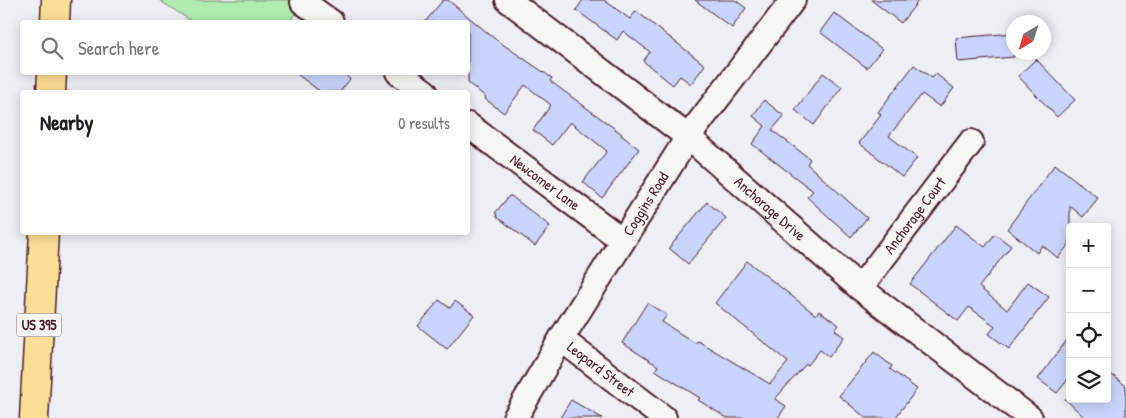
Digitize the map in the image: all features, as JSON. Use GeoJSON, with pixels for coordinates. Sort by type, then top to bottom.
{"type":"FeatureCollection","features":[{"type":"Feature","properties":{"kind":"highway"},"geometry":{"type":"LineString","coordinates":[[55,20],[56,0]]}},
{"type":"Feature","properties":{"kind":"highway"},"geometry":{"type":"LineString","coordinates":[[51,90],[52,75]]}},
{"type":"Feature","properties":{"kind":"highway","name":"US 395"},"geometry":{"type":"LineString","coordinates":[[34,418],[44,235]]}},
{"type":"Feature","properties":{"kind":"street","name":"Anchorage Drive"},"geometry":{"type":"LineString","coordinates":[[509,0],[688,137],[860,288],[1030,418]]}},
{"type":"Feature","properties":{"kind":"street","name":"Coggins Road"},"geometry":{"type":"LineString","coordinates":[[514,418],[622,240],[688,137],[793,0]]}},
{"type":"Feature","properties":{"kind":"street"},"geometry":{"type":"LineString","coordinates":[[303,2],[328,20]]}},
{"type":"Feature","properties":{"kind":"street"},"geometry":{"type":"LineString","coordinates":[[402,75],[421,90]]}},
{"type":"Feature","properties":{"kind":"street","name":"Newcomer Lane"},"geometry":{"type":"LineString","coordinates":[[470,126],[622,240]]}},
{"type":"Feature","properties":{"kind":"street","name":"Anchorage Court"},"geometry":{"type":"LineString","coordinates":[[860,288],[971,142]]}},
{"type":"Feature","properties":{"kind":"street","name":"Leopard Street"},"geometry":{"type":"LineString","coordinates":[[561,339],[664,418]]}},
{"type":"Feature","properties":{"kind":"green space"},"geometry":{"type":"Polygon","coordinates":[[[159,0],[304,0],[290,20],[190,20],[159,0]]]}},
{"type":"Feature","properties":{"kind":"building"},"geometry":{"type":"Polygon","coordinates":[[[443,0],[448,0],[495,39],[552,78],[550,81],[622,134],[639,149],[602,198],[583,182],[607,151],[570,122],[552,145],[533,130],[551,105],[525,85],[504,113],[468,83],[468,75],[470,75],[470,20],[427,20],[443,0]]]}},
{"type":"Feature","properties":{"kind":"building"},"geometry":{"type":"Polygon","coordinates":[[[583,0],[604,0],[630,19],[636,11],[705,65],[691,84],[680,76],[673,85],[643,61],[650,52],[623,31],[617,40],[576,10],[583,0]]]}},
{"type":"Feature","properties":{"kind":"building"},"geometry":{"type":"Polygon","coordinates":[[[695,0],[735,0],[746,8],[732,28],[695,0]]]}},
{"type":"Feature","properties":{"kind":"building"},"geometry":{"type":"Polygon","coordinates":[[[871,0],[919,0],[901,23],[871,0]]]}},
{"type":"Feature","properties":{"kind":"building"},"geometry":{"type":"Polygon","coordinates":[[[834,13],[882,49],[867,68],[820,32],[834,13]]]}},
{"type":"Feature","properties":{"kind":"building"},"geometry":{"type":"Polygon","coordinates":[[[1006,34],[1006,58],[958,62],[956,38],[1006,34]]]}},
{"type":"Feature","properties":{"kind":"building"},"geometry":{"type":"Polygon","coordinates":[[[1037,60],[1075,100],[1057,117],[1018,76],[1037,60]]]}},
{"type":"Feature","properties":{"kind":"building"},"geometry":{"type":"Polygon","coordinates":[[[914,65],[932,78],[936,74],[954,88],[940,107],[922,94],[889,136],[917,158],[902,177],[859,143],[881,115],[878,112],[914,65]]]}},
{"type":"Feature","properties":{"kind":"building"},"geometry":{"type":"Polygon","coordinates":[[[823,73],[842,87],[814,125],[795,110],[823,73]]]}},
{"type":"Feature","properties":{"kind":"building"},"geometry":{"type":"Polygon","coordinates":[[[298,75],[345,75],[350,79],[342,90],[318,90],[298,75]]]}},
{"type":"Feature","properties":{"kind":"building"},"geometry":{"type":"Polygon","coordinates":[[[764,100],[784,116],[772,130],[810,159],[807,164],[867,218],[851,237],[807,197],[813,191],[752,144],[765,126],[753,116],[764,100]]]}},
{"type":"Feature","properties":{"kind":"building"},"geometry":{"type":"Polygon","coordinates":[[[1055,164],[1098,198],[1083,217],[1070,206],[1070,223],[1066,223],[1066,248],[1058,258],[1042,245],[1037,253],[1007,229],[1055,164]]]}},
{"type":"Feature","properties":{"kind":"building"},"geometry":{"type":"Polygon","coordinates":[[[509,196],[550,226],[535,246],[496,216],[497,214],[495,213],[509,196]]]}},
{"type":"Feature","properties":{"kind":"building"},"geometry":{"type":"Polygon","coordinates":[[[707,202],[726,218],[688,264],[669,248],[707,202]]]}},
{"type":"Feature","properties":{"kind":"building"},"geometry":{"type":"Polygon","coordinates":[[[956,225],[985,247],[995,234],[1011,246],[979,287],[1007,310],[1028,282],[1049,297],[1009,349],[989,334],[995,326],[969,307],[958,321],[910,284],[956,225]]]}},
{"type":"Feature","properties":{"kind":"building"},"geometry":{"type":"Polygon","coordinates":[[[747,261],[816,315],[819,311],[839,325],[835,330],[844,337],[829,357],[820,350],[775,399],[786,406],[778,418],[727,418],[698,400],[700,398],[655,370],[658,366],[622,343],[647,303],[667,315],[662,322],[695,343],[698,341],[770,384],[788,362],[715,303],[747,261]]]}},
{"type":"Feature","properties":{"kind":"building"},"geometry":{"type":"Polygon","coordinates":[[[439,300],[450,308],[455,301],[474,315],[447,349],[418,326],[439,300]]]}},
{"type":"Feature","properties":{"kind":"building"},"geometry":{"type":"Polygon","coordinates":[[[1066,341],[1066,382],[1057,393],[1038,379],[1066,341]]]}},
{"type":"Feature","properties":{"kind":"building"},"geometry":{"type":"Polygon","coordinates":[[[874,352],[892,366],[890,369],[917,389],[895,418],[866,418],[839,396],[874,352]]]}},
{"type":"Feature","properties":{"kind":"building"},"geometry":{"type":"Polygon","coordinates":[[[1111,374],[1126,386],[1126,418],[1085,418],[1069,403],[1111,403],[1111,374]]]}},
{"type":"Feature","properties":{"kind":"building"},"geometry":{"type":"Polygon","coordinates":[[[571,400],[602,418],[560,418],[571,400]]]}}]}
